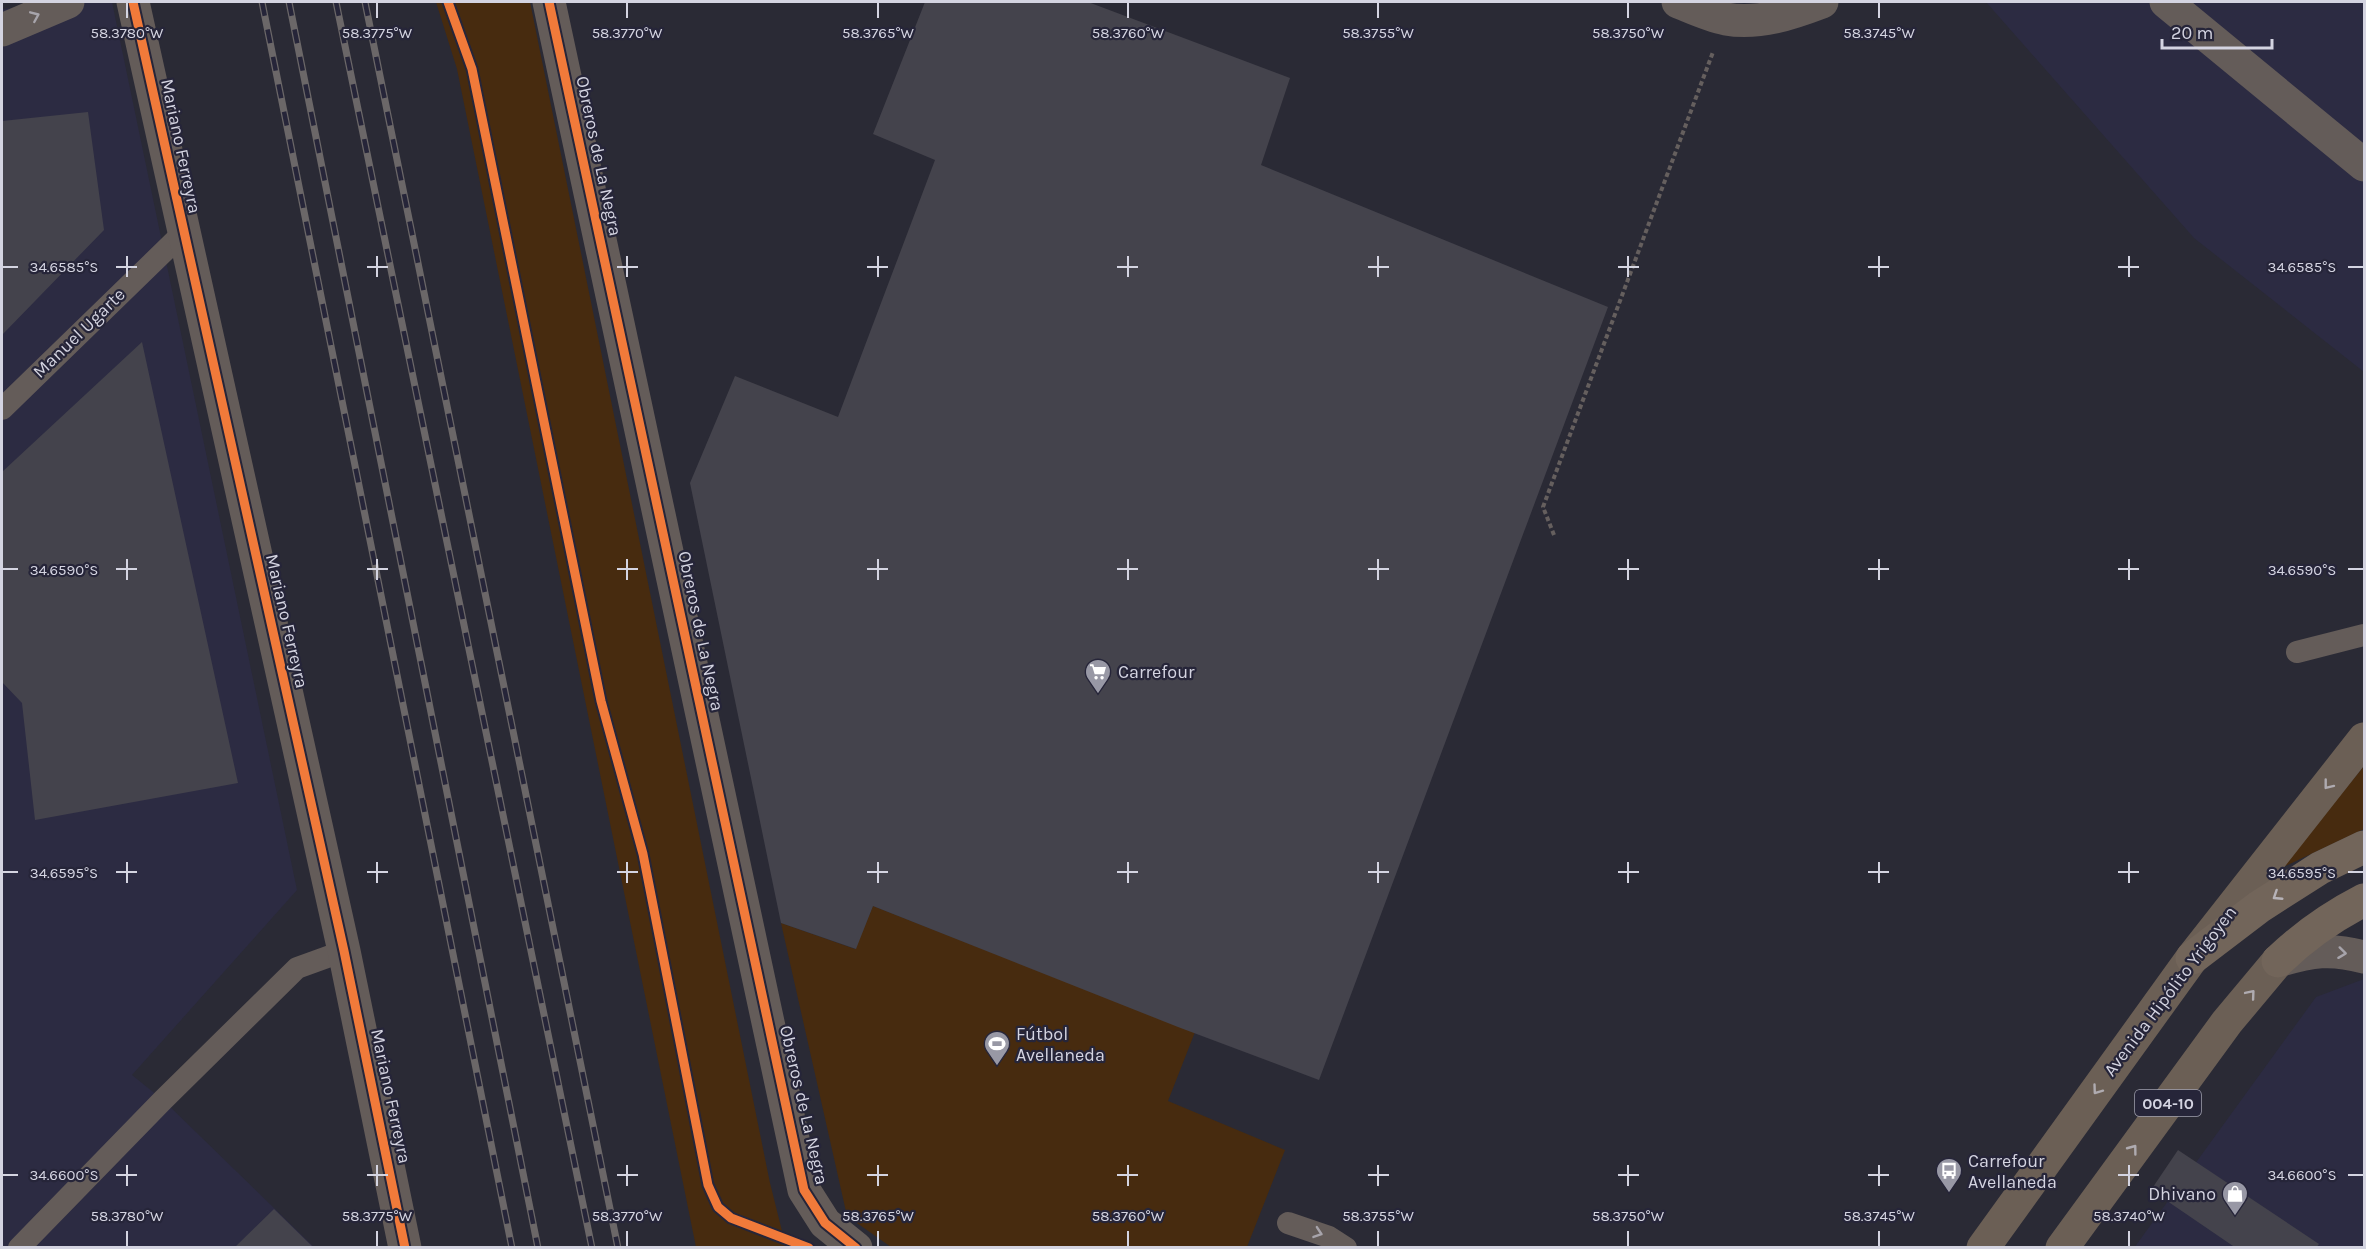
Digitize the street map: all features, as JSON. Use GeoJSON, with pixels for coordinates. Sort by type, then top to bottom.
{"type":"FeatureCollection","features":[{"type":"Feature","properties":{"kind":"highway"},"geometry":{"type":"LineString","coordinates":[[2192,958],[2259,907],[2320,868],[2364,847]]}},
{"type":"Feature","properties":{"kind":"highway"},"geometry":{"type":"LineString","coordinates":[[2278,961],[2304,936],[2364,900]]}},
{"type":"Feature","properties":{"kind":"main road","name":"Avenida Hipólito Yrigoyen"},"geometry":{"type":"LineString","coordinates":[[1983,1248],[2192,958],[2364,739]]}},
{"type":"Feature","properties":{"kind":"main road","name":"004-10"},"geometry":{"type":"LineString","coordinates":[[2062,1248],[2227,1022],[2278,961]]}},
{"type":"Feature","properties":{"kind":"street"},"geometry":{"type":"LineString","coordinates":[[2,30],[68,2]]}},
{"type":"Feature","properties":{"kind":"street","name":"Mariano Ferreyra"},"geometry":{"type":"LineString","coordinates":[[133,2],[344,951],[405,1248]]}},
{"type":"Feature","properties":{"kind":"street","name":"Obreros de La Negra"},"geometry":{"type":"LineString","coordinates":[[549,2],[804,1190],[825,1223],[856,1248]]}},
{"type":"Feature","properties":{"kind":"street"},"geometry":{"type":"LineString","coordinates":[[1678,2],[1726,20],[1756,21],[1822,2]]}},
{"type":"Feature","properties":{"kind":"street"},"geometry":{"type":"LineString","coordinates":[[2166,2],[2364,165]]}},
{"type":"Feature","properties":{"kind":"street"},"geometry":{"type":"LineString","coordinates":[[2278,961],[2308,952],[2341,951],[2364,957]]}},
{"type":"Feature","properties":{"kind":"lane","name":"Manuel Ugarte"},"geometry":{"type":"LineString","coordinates":[[2,409],[183,233]]}},
{"type":"Feature","properties":{"kind":"lane"},"geometry":{"type":"LineString","coordinates":[[2297,652],[2364,635]]}},
{"type":"Feature","properties":{"kind":"lane"},"geometry":{"type":"LineString","coordinates":[[19,1248],[297,968],[344,951]]}},
{"type":"Feature","properties":{"kind":"lane"},"geometry":{"type":"LineString","coordinates":[[1288,1223],[1329,1237],[1346,1248]]}},
{"type":"Feature","properties":{"kind":"path"},"geometry":{"type":"LineString","coordinates":[[1554,535],[1543,507],[1699,86],[1726,20]]}},
{"type":"Feature","properties":{"kind":"shaded area"},"geometry":{"type":"Polygon","coordinates":[[[80,2],[112,2],[297,890],[132,1075],[163,1100],[314,1247],[2,1248],[2,9],[80,2]]]}},
{"type":"Feature","properties":{"kind":"shaded area"},"geometry":{"type":"Polygon","coordinates":[[[436,2],[530,2],[770,1183],[786,1247],[696,1247],[457,69],[436,2]]]}},
{"type":"Feature","properties":{"kind":"shaded area"},"geometry":{"type":"Polygon","coordinates":[[[1986,2],[2364,2],[2364,372],[2194,238],[1986,2]]]}},
{"type":"Feature","properties":{"kind":"shaded area"},"geometry":{"type":"Polygon","coordinates":[[[2364,766],[2364,829],[2281,868],[2364,766]]]}},
{"type":"Feature","properties":{"kind":"shaded area","name":"Fútbol Avellaneda"},"geometry":{"type":"Polygon","coordinates":[[[873,906],[1195,1032],[1168,1101],[1285,1150],[1247,1247],[891,1247],[847,1216],[781,923],[855,949],[873,906]]]}},
{"type":"Feature","properties":{"kind":"shaded area"},"geometry":{"type":"Polygon","coordinates":[[[2364,979],[2364,1247],[2134,1248],[2316,997],[2364,979]]]}},
{"type":"Feature","properties":{"kind":"building","name":"Carrefour"},"geometry":{"type":"Polygon","coordinates":[[[925,2],[1088,2],[1290,78],[1261,165],[1608,307],[1319,1080],[1178,1027],[873,906],[856,949],[781,923],[690,483],[735,376],[838,417],[935,160],[873,134],[925,2]]]}},
{"type":"Feature","properties":{"kind":"building"},"geometry":{"type":"Polygon","coordinates":[[[88,112],[104,230],[2,335],[2,121],[88,112]]]}},
{"type":"Feature","properties":{"kind":"building"},"geometry":{"type":"Polygon","coordinates":[[[142,342],[238,783],[35,820],[22,703],[2,682],[2,472],[142,342]]]}},
{"type":"Feature","properties":{"kind":"building","name":"Dhivano"},"geometry":{"type":"Polygon","coordinates":[[[2178,1150],[2319,1244],[2316,1248],[2236,1248],[2151,1190],[2178,1150]]]}},
{"type":"Feature","properties":{"kind":"building"},"geometry":{"type":"Polygon","coordinates":[[[274,1209],[314,1248],[234,1248],[274,1209]]]}},
{"type":"Feature","properties":{"kind":"railway"},"geometry":{"type":"LineString","coordinates":[[262,2],[512,1248]]}},
{"type":"Feature","properties":{"kind":"railway"},"geometry":{"type":"LineString","coordinates":[[289,2],[538,1248]]}},
{"type":"Feature","properties":{"kind":"railway"},"geometry":{"type":"LineString","coordinates":[[336,2],[592,1248]]}},
{"type":"Feature","properties":{"kind":"railway"},"geometry":{"type":"LineString","coordinates":[[365,2],[618,1248]]}},
{"type":"Feature","properties":{"kind":"cycle path"},"geometry":{"type":"LineString","coordinates":[[133,2],[344,951],[405,1248]]}},
{"type":"Feature","properties":{"kind":"cycle path"},"geometry":{"type":"LineString","coordinates":[[448,2],[472,69],[601,701],[643,854],[708,1185],[718,1207],[731,1218],[809,1248]]}},
{"type":"Feature","properties":{"kind":"cycle path"},"geometry":{"type":"LineString","coordinates":[[549,2],[804,1190],[825,1223],[856,1248]]}},
{"type":"Feature","properties":{"kind":"place","name":"Carrefour"},"geometry":{"type":"Point","coordinates":[1098,695]}},
{"type":"Feature","properties":{"kind":"place","name":"Fútbol Avellaneda"},"geometry":{"type":"Point","coordinates":[997,1067]}},
{"type":"Feature","properties":{"kind":"place","name":"Carrefour Avellaneda"},"geometry":{"type":"Point","coordinates":[1949,1194]}},
{"type":"Feature","properties":{"kind":"place","name":"Dhivano"},"geometry":{"type":"Point","coordinates":[2235,1217]}}]}
